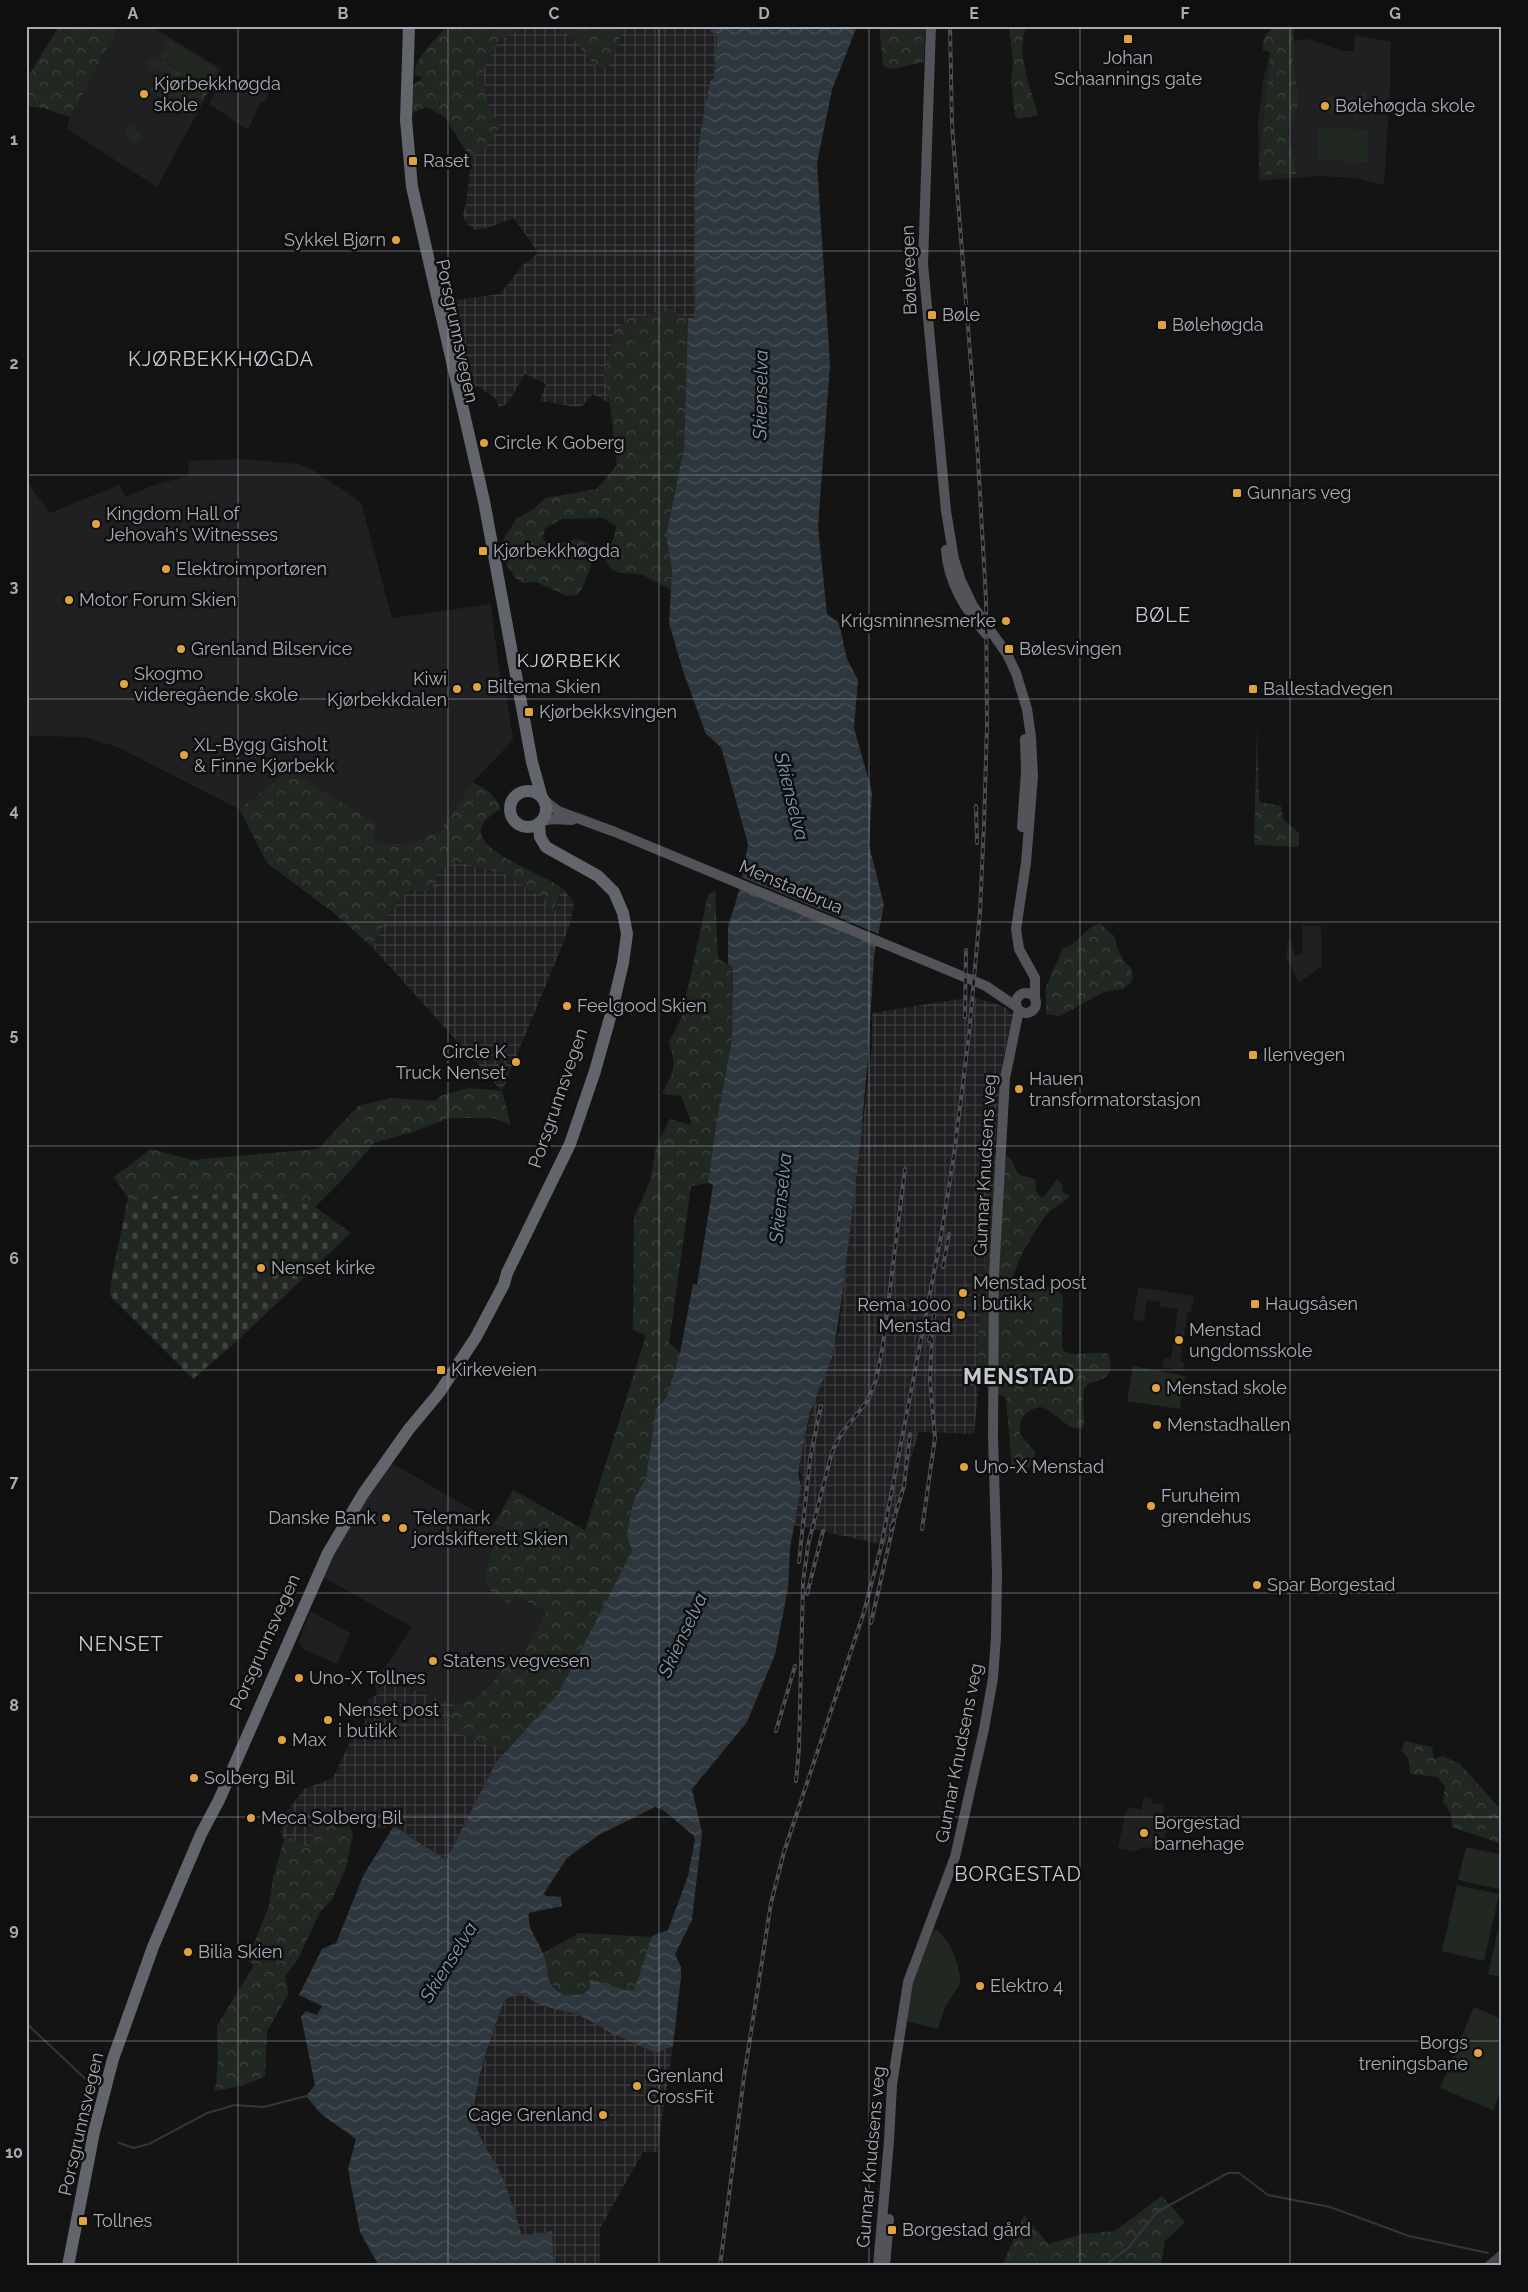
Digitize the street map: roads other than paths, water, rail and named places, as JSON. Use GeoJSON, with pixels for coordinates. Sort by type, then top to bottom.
{"type":"FeatureCollection","features":[{"type":"Feature","properties":{"kind":"highway","name":"Porsgrunnsvegen"},"geometry":{"type":"LineString","coordinates":[[408,26],[399,93],[404,170],[497,597],[509,639],[532,762],[544,799]]}},
{"type":"Feature","properties":{"kind":"highway","name":"Porsgrunnsvegen"},"geometry":{"type":"LineString","coordinates":[[524,792],[530,777],[532,762]]}},
{"type":"Feature","properties":{"kind":"highway"},"geometry":{"type":"LineString","coordinates":[[524,792],[536,792],[544,799],[546,809],[541,822],[526,827],[514,820],[510,812],[514,798],[524,792]]}},
{"type":"Feature","properties":{"kind":"highway","name":"Porsgrunnsvegen"},"geometry":{"type":"LineString","coordinates":[[68,2266],[102,2096],[153,1947],[201,1834],[219,1800],[328,1553],[363,1494],[409,1429],[439,1393],[487,1317],[570,1144],[595,1071],[623,963],[627,934],[621,905],[609,886],[598,876],[546,848],[540,837],[541,822]]}},
{"type":"Feature","properties":{"kind":"highway","name":"Porsgrunnsvegen"},"geometry":{"type":"LineString","coordinates":[[526,827],[538,848],[551,856],[576,865]]}},
{"type":"Feature","properties":{"kind":"main road","name":"Bølevegen"},"geometry":{"type":"LineString","coordinates":[[931,26],[923,264],[946,511],[954,559],[965,592],[1010,665],[1021,705],[1025,749],[1017,943],[1030,968]]}},
{"type":"Feature","properties":{"kind":"main road","name":"Menstadbrua"},"geometry":{"type":"LineString","coordinates":[[544,799],[558,811],[654,848],[986,986],[1021,995]]}},
{"type":"Feature","properties":{"kind":"main road","name":"Menstadbrua"},"geometry":{"type":"LineString","coordinates":[[541,822],[551,819],[583,821]]}},
{"type":"Feature","properties":{"kind":"main road"},"geometry":{"type":"LineString","coordinates":[[1030,968],[1035,978],[1036,1006],[1031,1012],[1018,1009],[1021,995],[1029,978],[1030,968]]}},
{"type":"Feature","properties":{"kind":"main road","name":"Menstadbrua"},"geometry":{"type":"LineString","coordinates":[[986,986],[1018,1009]]}},
{"type":"Feature","properties":{"kind":"main road"},"geometry":{"type":"LineString","coordinates":[[1021,995],[1030,994],[1035,999]]}},
{"type":"Feature","properties":{"kind":"main road","name":"Gunnar Knudsens veg"},"geometry":{"type":"LineString","coordinates":[[878,2266],[892,2085],[908,1982],[918,1954],[938,1915],[949,1886],[990,1695],[996,1637],[996,1581],[990,1547],[989,1512],[993,1437],[994,1275],[1005,1078],[1018,1009]]}},
{"type":"Feature","properties":{"kind":"main road","name":"Gunnar Knudsens veg"},"geometry":{"type":"LineString","coordinates":[[1011,1046],[1031,1012]]}},
{"type":"Feature","properties":{"kind":"main road","name":"Gunnar Knudsens veg"},"geometry":{"type":"LineString","coordinates":[[885,2266],[896,2130],[898,2052]]}},
{"type":"Feature","properties":{"kind":"main road"},"geometry":{"type":"LineString","coordinates":[[1489,2266],[1502,2255]]}},
{"type":"Feature","properties":{"kind":"water","name":"Skienselva"},"geometry":{"type":"Polygon","coordinates":[[[710,26],[857,26],[832,90],[817,163],[830,364],[818,527],[827,614],[839,623],[847,659],[858,680],[854,728],[872,792],[869,845],[884,905],[874,956],[868,1058],[860,1146],[843,1290],[833,1355],[810,1412],[798,1473],[801,1487],[790,1548],[788,1588],[775,1655],[747,1722],[692,1789],[702,1833],[692,1920],[675,1954],[681,1967],[681,1977],[673,2046],[656,2053],[613,2034],[577,2014],[539,2005],[521,1993],[505,1999],[479,2079],[475,2111],[476,2124],[481,2138],[503,2179],[522,2236],[552,2231],[554,2266],[379,2266],[360,2232],[348,2169],[356,2139],[321,2114],[306,2096],[315,2085],[301,2017],[306,2011],[317,2015],[322,2006],[299,1995],[322,1949],[336,1943],[364,1874],[394,1826],[446,1860],[496,1762],[558,1694],[632,1551],[627,1535],[634,1499],[646,1478],[656,1409],[666,1398],[680,1353],[693,1284],[697,1285],[713,1185],[708,1183],[716,1125],[732,1039],[733,968],[728,964],[728,927],[740,888],[748,844],[721,747],[706,734],[683,671],[669,623],[672,570],[666,536],[684,448],[688,318],[696,318],[694,194],[700,136],[710,81],[715,77],[717,34],[711,32],[710,26]],[[655,1807],[599,1835],[567,1858],[544,1893],[546,1896],[561,1897],[562,1906],[529,1913],[531,1929],[543,1953],[550,1982],[558,1991],[566,1996],[582,1994],[589,1990],[590,1979],[625,1990],[634,1990],[652,1936],[668,1930],[688,1876],[695,1839],[693,1835],[663,1810],[655,1807]]]}},
{"type":"Feature","properties":{"kind":"waterway"},"geometry":{"type":"LineString","coordinates":[[26,2023],[93,2086]]}},
{"type":"Feature","properties":{"kind":"waterway"},"geometry":{"type":"LineString","coordinates":[[119,2143],[134,2148],[149,2144],[207,2113],[235,2105],[264,2107],[306,2096]]}},
{"type":"Feature","properties":{"kind":"waterway"},"geometry":{"type":"LineString","coordinates":[[1104,2266],[1128,2248],[1157,2212],[1228,2173],[1239,2173],[1268,2195],[1330,2207],[1409,2236],[1488,2253]]}},
{"type":"Feature","properties":{"kind":"railway"},"geometry":{"type":"LineString","coordinates":[[720,2266],[744,2077],[771,1903],[784,1852],[864,1612],[881,1547],[941,1236],[954,1155],[969,1034],[980,912],[984,824],[987,725],[986,600],[977,441],[952,125],[950,26]]}},
{"type":"Feature","properties":{"kind":"railway"},"geometry":{"type":"LineString","coordinates":[[976,806],[977,843]]}},
{"type":"Feature","properties":{"kind":"railway"},"geometry":{"type":"LineString","coordinates":[[965,1017],[966,950]]}},
{"type":"Feature","properties":{"kind":"railway"},"geometry":{"type":"LineString","coordinates":[[796,1781],[799,1749],[803,1582],[808,1545],[832,1452],[841,1434],[868,1400],[876,1380],[883,1345],[905,1169]]}},
{"type":"Feature","properties":{"kind":"railway"},"geometry":{"type":"LineString","coordinates":[[943,1267],[949,1234]]}},
{"type":"Feature","properties":{"kind":"railway"},"geometry":{"type":"LineString","coordinates":[[929,1341],[937,1301]]}},
{"type":"Feature","properties":{"kind":"railway"},"geometry":{"type":"LineString","coordinates":[[922,1529],[935,1438],[930,1380],[932,1334]]}},
{"type":"Feature","properties":{"kind":"railway"},"geometry":{"type":"LineString","coordinates":[[799,1562],[810,1459],[821,1406]]}},
{"type":"Feature","properties":{"kind":"railway"},"geometry":{"type":"LineString","coordinates":[[891,1529],[904,1486],[910,1434]]}},
{"type":"Feature","properties":{"kind":"railway"},"geometry":{"type":"LineString","coordinates":[[871,1623],[894,1522]]}},
{"type":"Feature","properties":{"kind":"railway"},"geometry":{"type":"LineString","coordinates":[[807,1594],[823,1531]]}},
{"type":"Feature","properties":{"kind":"railway"},"geometry":{"type":"LineString","coordinates":[[776,1731],[795,1666]]}},
{"type":"Feature","properties":{"kind":"place","name":"Johan Schaannings gate"},"geometry":{"type":"Point","coordinates":[1128,39]}},
{"type":"Feature","properties":{"kind":"place","name":"Kjørbekkhøgda skole"},"geometry":{"type":"Point","coordinates":[144,94]}},
{"type":"Feature","properties":{"kind":"place","name":"Bølehøgda skole"},"geometry":{"type":"Point","coordinates":[1325,106]}},
{"type":"Feature","properties":{"kind":"place","name":"Raset"},"geometry":{"type":"Point","coordinates":[413,161]}},
{"type":"Feature","properties":{"kind":"place","name":"Sykkel Bjørn"},"geometry":{"type":"Point","coordinates":[396,240]}},
{"type":"Feature","properties":{"kind":"place","name":"Bøle"},"geometry":{"type":"Point","coordinates":[932,315]}},
{"type":"Feature","properties":{"kind":"place","name":"Bølehøgda"},"geometry":{"type":"Point","coordinates":[1162,325]}},
{"type":"Feature","properties":{"kind":"place","name":"Circle K Goberg"},"geometry":{"type":"Point","coordinates":[484,443]}},
{"type":"Feature","properties":{"kind":"place","name":"Gunnars veg"},"geometry":{"type":"Point","coordinates":[1237,493]}},
{"type":"Feature","properties":{"kind":"place","name":"Kingdom Hall of Jehovah's Witnesses"},"geometry":{"type":"Point","coordinates":[96,524]}},
{"type":"Feature","properties":{"kind":"place","name":"Kjørbekkhøgda"},"geometry":{"type":"Point","coordinates":[483,551]}},
{"type":"Feature","properties":{"kind":"place","name":"Elektroimportøren"},"geometry":{"type":"Point","coordinates":[166,569]}},
{"type":"Feature","properties":{"kind":"place","name":"Motor Forum Skien"},"geometry":{"type":"Point","coordinates":[69,600]}},
{"type":"Feature","properties":{"kind":"place","name":"Krigsminnesmerke"},"geometry":{"type":"Point","coordinates":[1006,621]}},
{"type":"Feature","properties":{"kind":"place","name":"Grenland Bilservice"},"geometry":{"type":"Point","coordinates":[181,649]}},
{"type":"Feature","properties":{"kind":"place","name":"Bølesvingen"},"geometry":{"type":"Point","coordinates":[1009,649]}},
{"type":"Feature","properties":{"kind":"place","name":"Skogmo videregående skole"},"geometry":{"type":"Point","coordinates":[124,684]}},
{"type":"Feature","properties":{"kind":"place","name":"Biltema Skien"},"geometry":{"type":"Point","coordinates":[477,687]}},
{"type":"Feature","properties":{"kind":"place","name":"Kiwi Kjørbekkdalen"},"geometry":{"type":"Point","coordinates":[457,689]}},
{"type":"Feature","properties":{"kind":"place","name":"Ballestadvegen"},"geometry":{"type":"Point","coordinates":[1253,689]}},
{"type":"Feature","properties":{"kind":"place","name":"Kjørbekksvingen"},"geometry":{"type":"Point","coordinates":[529,712]}},
{"type":"Feature","properties":{"kind":"place","name":"XL-Bygg Gisholt & Finne Kjørbekk"},"geometry":{"type":"Point","coordinates":[184,755]}},
{"type":"Feature","properties":{"kind":"place","name":"Feelgood Skien"},"geometry":{"type":"Point","coordinates":[567,1006]}},
{"type":"Feature","properties":{"kind":"place","name":"Ilenvegen"},"geometry":{"type":"Point","coordinates":[1253,1055]}},
{"type":"Feature","properties":{"kind":"place","name":"Circle K Truck Nenset"},"geometry":{"type":"Point","coordinates":[516,1062]}},
{"type":"Feature","properties":{"kind":"place","name":"Hauen transformatorstasjon"},"geometry":{"type":"Point","coordinates":[1019,1089]}},
{"type":"Feature","properties":{"kind":"place","name":"Nenset kirke"},"geometry":{"type":"Point","coordinates":[261,1268]}},
{"type":"Feature","properties":{"kind":"place","name":"Menstad post i butikk"},"geometry":{"type":"Point","coordinates":[963,1293]}},
{"type":"Feature","properties":{"kind":"place","name":"Haugsåsen"},"geometry":{"type":"Point","coordinates":[1255,1304]}},
{"type":"Feature","properties":{"kind":"place","name":"Rema 1000 Menstad"},"geometry":{"type":"Point","coordinates":[961,1315]}},
{"type":"Feature","properties":{"kind":"place","name":"Menstad ungdomsskole"},"geometry":{"type":"Point","coordinates":[1179,1340]}},
{"type":"Feature","properties":{"kind":"place","name":"Kirkeveien"},"geometry":{"type":"Point","coordinates":[441,1370]}},
{"type":"Feature","properties":{"kind":"place","name":"Menstad skole"},"geometry":{"type":"Point","coordinates":[1156,1388]}},
{"type":"Feature","properties":{"kind":"place","name":"Menstadhallen"},"geometry":{"type":"Point","coordinates":[1157,1425]}},
{"type":"Feature","properties":{"kind":"place","name":"Uno-X Menstad"},"geometry":{"type":"Point","coordinates":[964,1467]}},
{"type":"Feature","properties":{"kind":"place","name":"Furuheim grendehus"},"geometry":{"type":"Point","coordinates":[1151,1506]}},
{"type":"Feature","properties":{"kind":"place","name":"Danske Bank"},"geometry":{"type":"Point","coordinates":[386,1518]}},
{"type":"Feature","properties":{"kind":"place","name":"Telemark jordskifterett Skien"},"geometry":{"type":"Point","coordinates":[403,1528]}},
{"type":"Feature","properties":{"kind":"place","name":"Spar Borgestad"},"geometry":{"type":"Point","coordinates":[1257,1585]}},
{"type":"Feature","properties":{"kind":"place","name":"Statens vegvesen"},"geometry":{"type":"Point","coordinates":[433,1661]}},
{"type":"Feature","properties":{"kind":"place","name":"Uno-X Tollnes"},"geometry":{"type":"Point","coordinates":[299,1678]}},
{"type":"Feature","properties":{"kind":"place","name":"Nenset post i butikk"},"geometry":{"type":"Point","coordinates":[328,1720]}},
{"type":"Feature","properties":{"kind":"place","name":"Max"},"geometry":{"type":"Point","coordinates":[282,1740]}},
{"type":"Feature","properties":{"kind":"place","name":"Solberg Bil"},"geometry":{"type":"Point","coordinates":[194,1778]}},
{"type":"Feature","properties":{"kind":"place","name":"Meca Solberg Bil"},"geometry":{"type":"Point","coordinates":[251,1818]}},
{"type":"Feature","properties":{"kind":"place","name":"Borgestad barnehage"},"geometry":{"type":"Point","coordinates":[1144,1833]}},
{"type":"Feature","properties":{"kind":"place","name":"Bilia Skien"},"geometry":{"type":"Point","coordinates":[188,1952]}},
{"type":"Feature","properties":{"kind":"place","name":"Elektro 4"},"geometry":{"type":"Point","coordinates":[980,1986]}},
{"type":"Feature","properties":{"kind":"place","name":"Borgs treningsbane"},"geometry":{"type":"Point","coordinates":[1478,2053]}},
{"type":"Feature","properties":{"kind":"place","name":"Grenland CrossFit"},"geometry":{"type":"Point","coordinates":[637,2086]}},
{"type":"Feature","properties":{"kind":"place","name":"Cage Grenland"},"geometry":{"type":"Point","coordinates":[603,2115]}},
{"type":"Feature","properties":{"kind":"place","name":"Tollnes"},"geometry":{"type":"Point","coordinates":[83,2221]}},
{"type":"Feature","properties":{"kind":"place","name":"Borgestad gård"},"geometry":{"type":"Point","coordinates":[892,2230]}},
{"type":"Feature","properties":{"kind":"district","name":"KJØRBEKKHØGDA"},"geometry":{"type":"Point","coordinates":[221,359]}},
{"type":"Feature","properties":{"kind":"district","name":"BØLE"},"geometry":{"type":"Point","coordinates":[1163,615]}},
{"type":"Feature","properties":{"kind":"district","name":"KJØRBEKK"},"geometry":{"type":"Point","coordinates":[569,660]}},
{"type":"Feature","properties":{"kind":"district","name":"MENSTAD"},"geometry":{"type":"Point","coordinates":[1019,1376]}},
{"type":"Feature","properties":{"kind":"district","name":"NENSET"},"geometry":{"type":"Point","coordinates":[121,1644]}},
{"type":"Feature","properties":{"kind":"district","name":"BORGESTAD"},"geometry":{"type":"Point","coordinates":[1018,1874]}}]}
